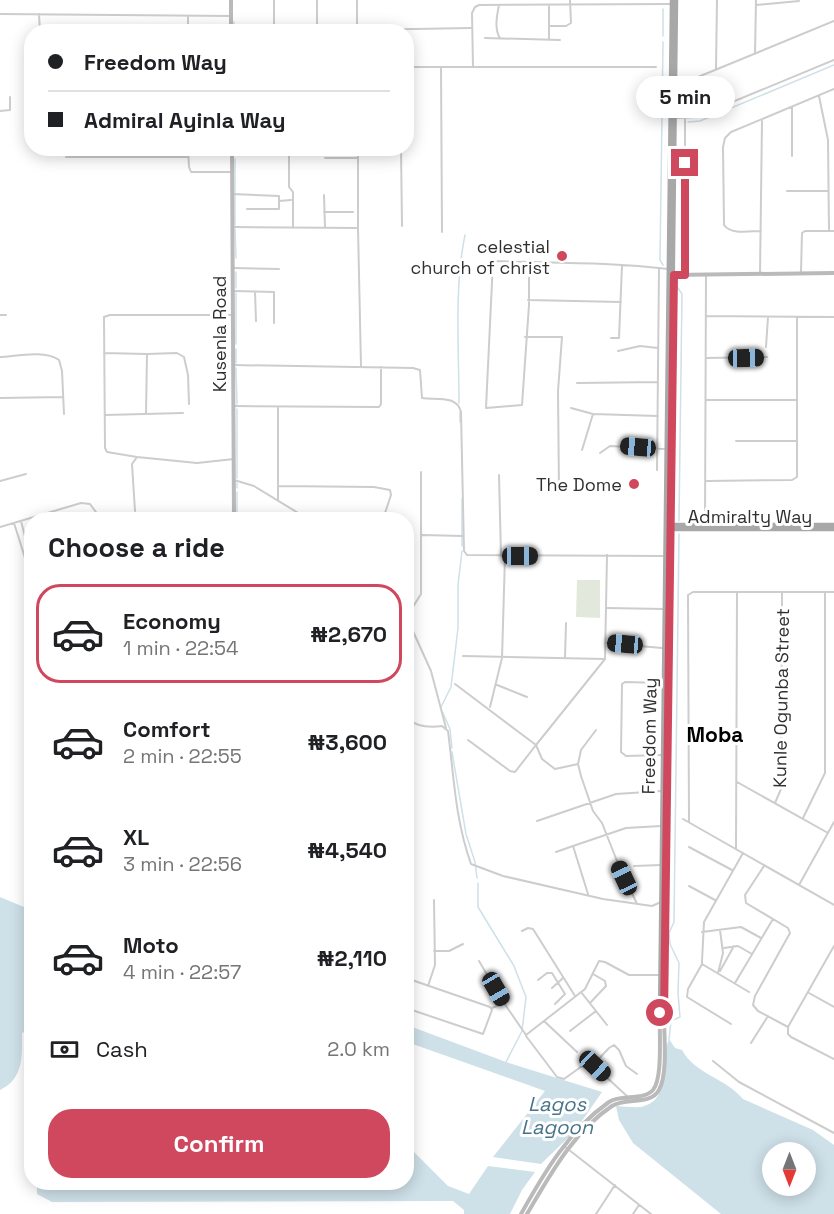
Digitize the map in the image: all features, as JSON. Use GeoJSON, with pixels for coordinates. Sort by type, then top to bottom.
{"type":"FeatureCollection","features":[{"type":"Feature","properties":{"kind":"main road","name":"Freedom Way"},"geometry":{"type":"LineString","coordinates":[[666,648],[664,609],[668,527],[666,449],[673,1]]}},
{"type":"Feature","properties":{"kind":"main road","name":"Freedom Way"},"geometry":{"type":"LineString","coordinates":[[662,1017],[670,273],[675,118],[673,87]]}},
{"type":"Feature","properties":{"kind":"main road","name":"Admiralty Way"},"geometry":{"type":"LineString","coordinates":[[668,527],[834,527]]}},
{"type":"Feature","properties":{"kind":"main road","name":"Freedom Way"},"geometry":{"type":"LineString","coordinates":[[662,1017],[661,865],[664,825],[662,755],[666,683]]}},
{"type":"Feature","properties":{"kind":"street"},"geometry":{"type":"LineString","coordinates":[[231,0],[231,24]]}},
{"type":"Feature","properties":{"kind":"street"},"geometry":{"type":"LineString","coordinates":[[274,0],[274,24]]}},
{"type":"Feature","properties":{"kind":"street"},"geometry":{"type":"LineString","coordinates":[[317,0],[317,24]]}},
{"type":"Feature","properties":{"kind":"street"},"geometry":{"type":"LineString","coordinates":[[357,0],[357,24]]}},
{"type":"Feature","properties":{"kind":"street"},"geometry":{"type":"LineString","coordinates":[[492,0],[493,5]]}},
{"type":"Feature","properties":{"kind":"street"},"geometry":{"type":"LineString","coordinates":[[716,69],[717,0]]}},
{"type":"Feature","properties":{"kind":"street"},"geometry":{"type":"LineString","coordinates":[[754,54],[756,0]]}},
{"type":"Feature","properties":{"kind":"street"},"geometry":{"type":"LineString","coordinates":[[473,67],[472,13],[475,7],[549,5],[570,2],[673,1]]}},
{"type":"Feature","properties":{"kind":"street"},"geometry":{"type":"LineString","coordinates":[[756,5],[799,1]]}},
{"type":"Feature","properties":{"kind":"street"},"geometry":{"type":"LineString","coordinates":[[549,26],[566,26],[572,23],[570,2]]}},
{"type":"Feature","properties":{"kind":"street"},"geometry":{"type":"LineString","coordinates":[[499,5],[497,12],[500,38]]}},
{"type":"Feature","properties":{"kind":"street"},"geometry":{"type":"LineString","coordinates":[[549,5],[549,40]]}},
{"type":"Feature","properties":{"kind":"street"},"geometry":{"type":"LineString","coordinates":[[0,14],[231,16]]}},
{"type":"Feature","properties":{"kind":"street"},"geometry":{"type":"LineString","coordinates":[[39,14],[40,24]]}},
{"type":"Feature","properties":{"kind":"street"},"geometry":{"type":"LineString","coordinates":[[188,15],[188,24]]}},
{"type":"Feature","properties":{"kind":"street"},"geometry":{"type":"LineString","coordinates":[[673,87],[834,21]]}},
{"type":"Feature","properties":{"kind":"street"},"geometry":{"type":"LineString","coordinates":[[414,30],[472,28]]}},
{"type":"Feature","properties":{"kind":"street"},"geometry":{"type":"LineString","coordinates":[[485,38],[560,40]]}},
{"type":"Feature","properties":{"kind":"street"},"geometry":{"type":"LineString","coordinates":[[675,118],[703,114],[834,60]]}},
{"type":"Feature","properties":{"kind":"street"},"geometry":{"type":"LineString","coordinates":[[441,67],[442,231]]}},
{"type":"Feature","properties":{"kind":"street"},"geometry":{"type":"LineString","coordinates":[[414,68],[656,67]]}},
{"type":"Feature","properties":{"kind":"street"},"geometry":{"type":"LineString","coordinates":[[761,231],[731,231],[724,225],[723,147],[725,138],[731,132],[834,89]]}},
{"type":"Feature","properties":{"kind":"street"},"geometry":{"type":"LineString","coordinates":[[819,95],[828,140],[829,231]]}},
{"type":"Feature","properties":{"kind":"street"},"geometry":{"type":"LineString","coordinates":[[0,111],[10,110],[10,97]]}},
{"type":"Feature","properties":{"kind":"street"},"geometry":{"type":"LineString","coordinates":[[792,107],[792,156]]}},
{"type":"Feature","properties":{"kind":"street"},"geometry":{"type":"LineString","coordinates":[[685,275],[686,118]]}},
{"type":"Feature","properties":{"kind":"street"},"geometry":{"type":"LineString","coordinates":[[760,274],[762,119]]}},
{"type":"Feature","properties":{"kind":"street","name":"Kusenla Road"},"geometry":{"type":"LineString","coordinates":[[232,156],[234,512]]}},
{"type":"Feature","properties":{"kind":"street"},"geometry":{"type":"LineString","coordinates":[[289,156],[289,187],[293,192],[293,228]]}},
{"type":"Feature","properties":{"kind":"street"},"geometry":{"type":"LineString","coordinates":[[401,156],[402,226]]}},
{"type":"Feature","properties":{"kind":"street"},"geometry":{"type":"LineString","coordinates":[[66,157],[189,157],[191,172],[232,172]]}},
{"type":"Feature","properties":{"kind":"street"},"geometry":{"type":"LineString","coordinates":[[325,158],[358,158],[361,366]]}},
{"type":"Feature","properties":{"kind":"street"},"geometry":{"type":"LineString","coordinates":[[787,191],[828,191]]}},
{"type":"Feature","properties":{"kind":"street"},"geometry":{"type":"LineString","coordinates":[[232,194],[279,196],[279,209],[247,209]]}},
{"type":"Feature","properties":{"kind":"street"},"geometry":{"type":"LineString","coordinates":[[324,195],[326,228]]}},
{"type":"Feature","properties":{"kind":"street"},"geometry":{"type":"LineString","coordinates":[[279,201],[293,200]]}},
{"type":"Feature","properties":{"kind":"street"},"geometry":{"type":"LineString","coordinates":[[324,212],[353,212]]}},
{"type":"Feature","properties":{"kind":"street"},"geometry":{"type":"LineString","coordinates":[[232,227],[358,228]]}},
{"type":"Feature","properties":{"kind":"street"},"geometry":{"type":"LineString","coordinates":[[801,273],[802,233],[805,231],[834,231]]}},
{"type":"Feature","properties":{"kind":"street"},"geometry":{"type":"LineString","coordinates":[[529,261],[522,405],[486,408],[493,261],[529,261],[622,265],[659,268],[670,273],[685,275],[834,273]]}},
{"type":"Feature","properties":{"kind":"street"},"geometry":{"type":"LineString","coordinates":[[611,338],[619,338],[622,265]]}},
{"type":"Feature","properties":{"kind":"street"},"geometry":{"type":"LineString","coordinates":[[232,268],[279,269]]}},
{"type":"Feature","properties":{"kind":"street"},"geometry":{"type":"LineString","coordinates":[[657,470],[659,268]]}},
{"type":"Feature","properties":{"kind":"street"},"geometry":{"type":"LineString","coordinates":[[705,527],[706,275]]}},
{"type":"Feature","properties":{"kind":"street"},"geometry":{"type":"LineString","coordinates":[[233,291],[274,292],[274,323]]}},
{"type":"Feature","properties":{"kind":"street"},"geometry":{"type":"LineString","coordinates":[[255,292],[256,321]]}},
{"type":"Feature","properties":{"kind":"street"},"geometry":{"type":"LineString","coordinates":[[528,300],[621,302]]}},
{"type":"Feature","properties":{"kind":"street"},"geometry":{"type":"LineString","coordinates":[[0,315],[6,315]]}},
{"type":"Feature","properties":{"kind":"street"},"geometry":{"type":"LineString","coordinates":[[233,315],[107,315],[103,320],[107,452],[197,463],[234,459]]}},
{"type":"Feature","properties":{"kind":"street"},"geometry":{"type":"LineString","coordinates":[[706,316],[834,317]]}},
{"type":"Feature","properties":{"kind":"street"},"geometry":{"type":"LineString","coordinates":[[766,347],[768,317]]}},
{"type":"Feature","properties":{"kind":"street"},"geometry":{"type":"LineString","coordinates":[[706,481],[794,479],[798,475],[797,317]]}},
{"type":"Feature","properties":{"kind":"street"},"geometry":{"type":"LineString","coordinates":[[525,338],[562,337],[558,391],[559,492]]}},
{"type":"Feature","properties":{"kind":"street"},"geometry":{"type":"LineString","coordinates":[[618,351],[640,346],[658,348]]}},
{"type":"Feature","properties":{"kind":"street"},"geometry":{"type":"LineString","coordinates":[[104,353],[177,353],[184,357],[188,375],[189,404]]}},
{"type":"Feature","properties":{"kind":"street"},"geometry":{"type":"LineString","coordinates":[[146,414],[147,354]]}},
{"type":"Feature","properties":{"kind":"street"},"geometry":{"type":"LineString","coordinates":[[0,357],[37,355],[56,357],[62,371],[64,414]]}},
{"type":"Feature","properties":{"kind":"street"},"geometry":{"type":"LineString","coordinates":[[706,358],[766,357]]}},
{"type":"Feature","properties":{"kind":"street"},"geometry":{"type":"LineString","coordinates":[[233,365],[361,366],[417,369],[421,372],[422,398],[453,400],[460,406],[464,554],[665,556]]}},
{"type":"Feature","properties":{"kind":"street"},"geometry":{"type":"LineString","coordinates":[[233,406],[379,407],[381,404],[381,367]]}},
{"type":"Feature","properties":{"kind":"street"},"geometry":{"type":"LineString","coordinates":[[577,383],[658,382]]}},
{"type":"Feature","properties":{"kind":"street"},"geometry":{"type":"LineString","coordinates":[[0,399],[63,397]]}},
{"type":"Feature","properties":{"kind":"street"},"geometry":{"type":"LineString","coordinates":[[706,400],[797,400]]}},
{"type":"Feature","properties":{"kind":"street"},"geometry":{"type":"LineString","coordinates":[[278,407],[278,500]]}},
{"type":"Feature","properties":{"kind":"street"},"geometry":{"type":"LineString","coordinates":[[571,408],[593,414],[658,416]]}},
{"type":"Feature","properties":{"kind":"street"},"geometry":{"type":"LineString","coordinates":[[105,415],[183,413]]}},
{"type":"Feature","properties":{"kind":"street"},"geometry":{"type":"LineString","coordinates":[[582,450],[593,414]]}},
{"type":"Feature","properties":{"kind":"street"},"geometry":{"type":"LineString","coordinates":[[736,441],[797,441]]}},
{"type":"Feature","properties":{"kind":"street"},"geometry":{"type":"LineString","coordinates":[[600,453],[610,446],[666,449]]}},
{"type":"Feature","properties":{"kind":"street"},"geometry":{"type":"LineString","coordinates":[[135,511],[132,464],[136,457]]}},
{"type":"Feature","properties":{"kind":"street"},"geometry":{"type":"LineString","coordinates":[[414,608],[421,594],[421,472]]}},
{"type":"Feature","properties":{"kind":"street"},"geometry":{"type":"LineString","coordinates":[[0,481],[26,474]]}},
{"type":"Feature","properties":{"kind":"street"},"geometry":{"type":"LineString","coordinates":[[490,708],[502,658],[503,556],[499,475]]}},
{"type":"Feature","properties":{"kind":"street"},"geometry":{"type":"LineString","coordinates":[[234,480],[254,486],[297,512]]}},
{"type":"Feature","properties":{"kind":"street"},"geometry":{"type":"LineString","coordinates":[[278,486],[374,487],[390,490],[391,495],[385,512]]}},
{"type":"Feature","properties":{"kind":"street"},"geometry":{"type":"LineString","coordinates":[[54,512],[86,503],[90,504],[96,512]]}},
{"type":"Feature","properties":{"kind":"street"},"geometry":{"type":"LineString","coordinates":[[0,527],[24,520]]}},
{"type":"Feature","properties":{"kind":"street"},"geometry":{"type":"LineString","coordinates":[[21,521],[24,532]]}},
{"type":"Feature","properties":{"kind":"street"},"geometry":{"type":"LineString","coordinates":[[14,523],[24,556]]}},
{"type":"Feature","properties":{"kind":"street"},"geometry":{"type":"LineString","coordinates":[[422,535],[464,536]]}},
{"type":"Feature","properties":{"kind":"street"},"geometry":{"type":"LineString","coordinates":[[18,538],[24,536]]}},
{"type":"Feature","properties":{"kind":"street"},"geometry":{"type":"LineString","coordinates":[[468,740],[510,771],[515,772],[606,659],[607,555]]}},
{"type":"Feature","properties":{"kind":"street"},"geometry":{"type":"LineString","coordinates":[[736,849],[737,592]]}},
{"type":"Feature","properties":{"kind":"street","name":"Kunle Ogunba Street"},"geometry":{"type":"LineString","coordinates":[[775,802],[782,789],[783,592]]}},
{"type":"Feature","properties":{"kind":"street"},"geometry":{"type":"LineString","coordinates":[[803,818],[825,773],[825,592]]}},
{"type":"Feature","properties":{"kind":"street"},"geometry":{"type":"LineString","coordinates":[[689,822],[687,598],[690,593],[834,592]]}},
{"type":"Feature","properties":{"kind":"street"},"geometry":{"type":"LineString","coordinates":[[607,608],[664,609]]}},
{"type":"Feature","properties":{"kind":"street"},"geometry":{"type":"LineString","coordinates":[[565,658],[566,623]]}},
{"type":"Feature","properties":{"kind":"street"},"geometry":{"type":"LineString","coordinates":[[414,633],[431,671],[449,738],[454,801],[463,842],[471,864],[502,876],[589,896],[652,906],[661,902]]}},
{"type":"Feature","properties":{"kind":"street"},"geometry":{"type":"LineString","coordinates":[[606,643],[666,648]]}},
{"type":"Feature","properties":{"kind":"street"},"geometry":{"type":"LineString","coordinates":[[463,656],[606,659]]}},
{"type":"Feature","properties":{"kind":"street"},"geometry":{"type":"LineString","coordinates":[[662,755],[626,756],[621,754],[621,709],[623,682],[666,683]]}},
{"type":"Feature","properties":{"kind":"street"},"geometry":{"type":"LineString","coordinates":[[455,684],[490,708],[536,745],[542,759],[555,769],[578,764]]}},
{"type":"Feature","properties":{"kind":"street"},"geometry":{"type":"LineString","coordinates":[[497,685],[527,697]]}},
{"type":"Feature","properties":{"kind":"street"},"geometry":{"type":"LineString","coordinates":[[414,723],[446,728]]}},
{"type":"Feature","properties":{"kind":"street"},"geometry":{"type":"LineString","coordinates":[[596,730],[584,744],[578,764],[592,811],[602,823],[616,861],[637,904]]}},
{"type":"Feature","properties":{"kind":"street"},"geometry":{"type":"LineString","coordinates":[[737,782],[828,833]]}},
{"type":"Feature","properties":{"kind":"street"},"geometry":{"type":"LineString","coordinates":[[537,821],[616,794],[662,791]]}},
{"type":"Feature","properties":{"kind":"street"},"geometry":{"type":"LineString","coordinates":[[683,819],[834,905]]}},
{"type":"Feature","properties":{"kind":"street"},"geometry":{"type":"LineString","coordinates":[[799,885],[834,822]]}},
{"type":"Feature","properties":{"kind":"street"},"geometry":{"type":"LineString","coordinates":[[556,852],[626,828],[664,825]]}},
{"type":"Feature","properties":{"kind":"street"},"geometry":{"type":"LineString","coordinates":[[573,846],[589,896]]}},
{"type":"Feature","properties":{"kind":"street"},"geometry":{"type":"LineString","coordinates":[[689,847],[732,870]]}},
{"type":"Feature","properties":{"kind":"street"},"geometry":{"type":"LineString","coordinates":[[731,1024],[687,997],[688,989],[702,964],[704,922],[743,853]]}},
{"type":"Feature","properties":{"kind":"street"},"geometry":{"type":"LineString","coordinates":[[634,866],[661,865]]}},
{"type":"Feature","properties":{"kind":"street"},"geometry":{"type":"LineString","coordinates":[[764,866],[744,900],[748,906],[788,928],[790,933],[753,1002],[755,1008],[788,1027]]}},
{"type":"Feature","properties":{"kind":"street"},"geometry":{"type":"LineString","coordinates":[[688,885],[715,900]]}},
{"type":"Feature","properties":{"kind":"street"},"geometry":{"type":"LineString","coordinates":[[428,986],[435,965],[434,900]]}},
{"type":"Feature","properties":{"kind":"street"},"geometry":{"type":"LineString","coordinates":[[735,983],[772,920]]}},
{"type":"Feature","properties":{"kind":"street"},"geometry":{"type":"LineString","coordinates":[[702,932],[741,927],[761,938]]}},
{"type":"Feature","properties":{"kind":"street"},"geometry":{"type":"LineString","coordinates":[[522,931],[528,928],[533,929],[575,996]]}},
{"type":"Feature","properties":{"kind":"street"},"geometry":{"type":"LineString","coordinates":[[718,974],[723,948],[720,930]]}},
{"type":"Feature","properties":{"kind":"street"},"geometry":{"type":"LineString","coordinates":[[434,951],[449,951],[462,944]]}},
{"type":"Feature","properties":{"kind":"street"},"geometry":{"type":"LineString","coordinates":[[718,974],[734,946]]}},
{"type":"Feature","properties":{"kind":"street"},"geometry":{"type":"LineString","coordinates":[[723,948],[738,946],[752,954]]}},
{"type":"Feature","properties":{"kind":"street"},"geometry":{"type":"LineString","coordinates":[[834,946],[788,1027],[788,1034],[791,1037],[834,1059]]}},
{"type":"Feature","properties":{"kind":"street"},"geometry":{"type":"LineString","coordinates":[[830,954],[834,957]]}},
{"type":"Feature","properties":{"kind":"street"},"geometry":{"type":"LineString","coordinates":[[479,961],[526,1035],[560,1078],[566,1078],[585,1064],[593,1065],[628,1097]]}},
{"type":"Feature","properties":{"kind":"street"},"geometry":{"type":"LineString","coordinates":[[526,1035],[587,986],[598,962],[602,961],[629,975],[660,975]]}},
{"type":"Feature","properties":{"kind":"street"},"geometry":{"type":"LineString","coordinates":[[702,964],[749,992]]}},
{"type":"Feature","properties":{"kind":"street"},"geometry":{"type":"LineString","coordinates":[[538,980],[550,972],[558,983],[565,995],[555,1004]]}},
{"type":"Feature","properties":{"kind":"street"},"geometry":{"type":"LineString","coordinates":[[590,1004],[606,986],[605,981],[593,974]]}},
{"type":"Feature","properties":{"kind":"street"},"geometry":{"type":"LineString","coordinates":[[552,988],[563,978]]}},
{"type":"Feature","properties":{"kind":"street"},"geometry":{"type":"LineString","coordinates":[[414,981],[491,1008],[504,1003]]}},
{"type":"Feature","properties":{"kind":"street"},"geometry":{"type":"LineString","coordinates":[[581,992],[607,1026]]}},
{"type":"Feature","properties":{"kind":"street"},"geometry":{"type":"LineString","coordinates":[[808,993],[834,1007]]}},
{"type":"Feature","properties":{"kind":"street"},"geometry":{"type":"LineString","coordinates":[[414,1011],[482,1034],[487,1026],[491,1008]]}},
{"type":"Feature","properties":{"kind":"street"},"geometry":{"type":"LineString","coordinates":[[570,1031],[596,1011]]}},
{"type":"Feature","properties":{"kind":"street"},"geometry":{"type":"LineString","coordinates":[[751,1043],[768,1016]]}},
{"type":"Feature","properties":{"kind":"street"},"geometry":{"type":"LineString","coordinates":[[527,1214],[568,1149],[597,1117],[618,1103],[649,1099],[658,1092],[662,1017]]}},
{"type":"Feature","properties":{"kind":"street"},"geometry":{"type":"LineString","coordinates":[[544,1021],[577,1052]]}},
{"type":"Feature","properties":{"kind":"street"},"geometry":{"type":"LineString","coordinates":[[593,1065],[609,1048],[614,1046],[619,1050],[626,1066],[637,1074]]}},
{"type":"Feature","properties":{"kind":"street"},"geometry":{"type":"LineString","coordinates":[[714,1061],[739,1082],[834,1133]]}},
{"type":"Feature","properties":{"kind":"street"},"geometry":{"type":"LineString","coordinates":[[521,1214],[545,1172],[564,1146],[595,1113],[615,1099],[647,1094],[659,1082]]}},
{"type":"Feature","properties":{"kind":"street"},"geometry":{"type":"LineString","coordinates":[[564,1146],[651,1214]]}},
{"type":"Feature","properties":{"kind":"street"},"geometry":{"type":"LineString","coordinates":[[596,1214],[615,1185]]}},
{"type":"Feature","properties":{"kind":"street"},"geometry":{"type":"LineString","coordinates":[[633,1214],[639,1205]]}},
{"type":"Feature","properties":{"kind":"shaded area"},"geometry":{"type":"Polygon","coordinates":[[[577,580],[600,580],[600,618],[576,617],[577,580]]]}},
{"type":"Feature","properties":{"kind":"water"},"geometry":{"type":"Polygon","coordinates":[[[0,897],[24,907],[24,1032],[22,1033],[18,1073],[14,1080],[0,1090],[0,897]]]}},
{"type":"Feature","properties":{"kind":"water","name":"Lagos Lagoon"},"geometry":{"type":"Polygon","coordinates":[[[414,1028],[506,1062],[602,1092],[575,1131],[541,1164],[493,1157],[545,1091],[414,1044],[414,1028]]]}},
{"type":"Feature","properties":{"kind":"water"},"geometry":{"type":"Polygon","coordinates":[[[669,1039],[675,1048],[682,1050],[695,1065],[729,1086],[743,1099],[813,1130],[834,1145],[834,1214],[721,1214],[633,1143],[619,1120],[616,1106],[641,1107],[653,1102],[662,1087],[666,1048],[669,1039]]]}},
{"type":"Feature","properties":{"kind":"water","name":"Lagos Lagoon"},"geometry":{"type":"Polygon","coordinates":[[[414,1152],[448,1186],[469,1194],[488,1166],[535,1172],[522,1190],[510,1214],[464,1214],[464,1210],[453,1201],[52,1202],[37,1194],[37,1190],[414,1190],[414,1152]]]}},
{"type":"Feature","properties":{"kind":"waterway"},"geometry":{"type":"LineString","coordinates":[[663,9],[663,36]]}},
{"type":"Feature","properties":{"kind":"waterway"},"geometry":{"type":"LineString","coordinates":[[663,42],[660,260],[663,265]]}},
{"type":"Feature","properties":{"kind":"waterway"},"geometry":{"type":"LineString","coordinates":[[688,122],[700,121],[834,65]]}},
{"type":"Feature","properties":{"kind":"waterway"},"geometry":{"type":"LineString","coordinates":[[235,159],[235,225]]}},
{"type":"Feature","properties":{"kind":"waterway"},"geometry":{"type":"LineString","coordinates":[[235,229],[236,258]]}},
{"type":"Feature","properties":{"kind":"waterway"},"geometry":{"type":"LineString","coordinates":[[459,403],[458,297],[465,235]]}},
{"type":"Feature","properties":{"kind":"waterway"},"geometry":{"type":"LineString","coordinates":[[236,272],[236,288]]}},
{"type":"Feature","properties":{"kind":"waterway"},"geometry":{"type":"LineString","coordinates":[[676,285],[682,294],[679,521]]}},
{"type":"Feature","properties":{"kind":"waterway"},"geometry":{"type":"LineString","coordinates":[[236,293],[236,344]]}},
{"type":"Feature","properties":{"kind":"waterway"},"geometry":{"type":"LineString","coordinates":[[236,349],[236,363]]}},
{"type":"Feature","properties":{"kind":"waterway"},"geometry":{"type":"LineString","coordinates":[[236,368],[237,404]]}},
{"type":"Feature","properties":{"kind":"waterway"},"geometry":{"type":"LineString","coordinates":[[237,409],[237,478]]}},
{"type":"Feature","properties":{"kind":"waterway"},"geometry":{"type":"LineString","coordinates":[[460,412],[460,422]]}},
{"type":"Feature","properties":{"kind":"waterway"},"geometry":{"type":"LineString","coordinates":[[237,483],[237,488]]}},
{"type":"Feature","properties":{"kind":"waterway"},"geometry":{"type":"LineString","coordinates":[[237,492],[237,512]]}},
{"type":"Feature","properties":{"kind":"waterway"},"geometry":{"type":"LineString","coordinates":[[462,499],[462,546]]}},
{"type":"Feature","properties":{"kind":"waterway"},"geometry":{"type":"LineString","coordinates":[[669,1039],[671,1021],[680,1017],[679,963],[670,944],[669,933],[674,922],[679,534]]}},
{"type":"Feature","properties":{"kind":"waterway"},"geometry":{"type":"LineString","coordinates":[[441,707],[451,687],[458,628],[458,585],[462,551]]}},
{"type":"Feature","properties":{"kind":"waterway"},"geometry":{"type":"LineString","coordinates":[[442,711],[450,729],[452,748]]}},
{"type":"Feature","properties":{"kind":"waterway"},"geometry":{"type":"LineString","coordinates":[[452,752],[466,834],[475,862],[477,878]]}},
{"type":"Feature","properties":{"kind":"waterway"},"geometry":{"type":"LineString","coordinates":[[478,883],[478,907],[514,966],[526,997],[522,1031],[506,1062]]}},
{"type":"Feature","properties":{"kind":"place","name":"celestial church of christ"},"geometry":{"type":"Point","coordinates":[562,256]}},
{"type":"Feature","properties":{"kind":"place","name":"The Dome"},"geometry":{"type":"Point","coordinates":[634,484]}},
{"type":"Feature","properties":{"kind":"district","name":"Moba"},"geometry":{"type":"Point","coordinates":[715,734]}},
{"type":"Feature","properties":{"kind":"route"},"geometry":{"type":"LineString","coordinates":[[660,1013],[660,1017],[664,1017],[674,275],[685,275],[685,163]]}}]}
